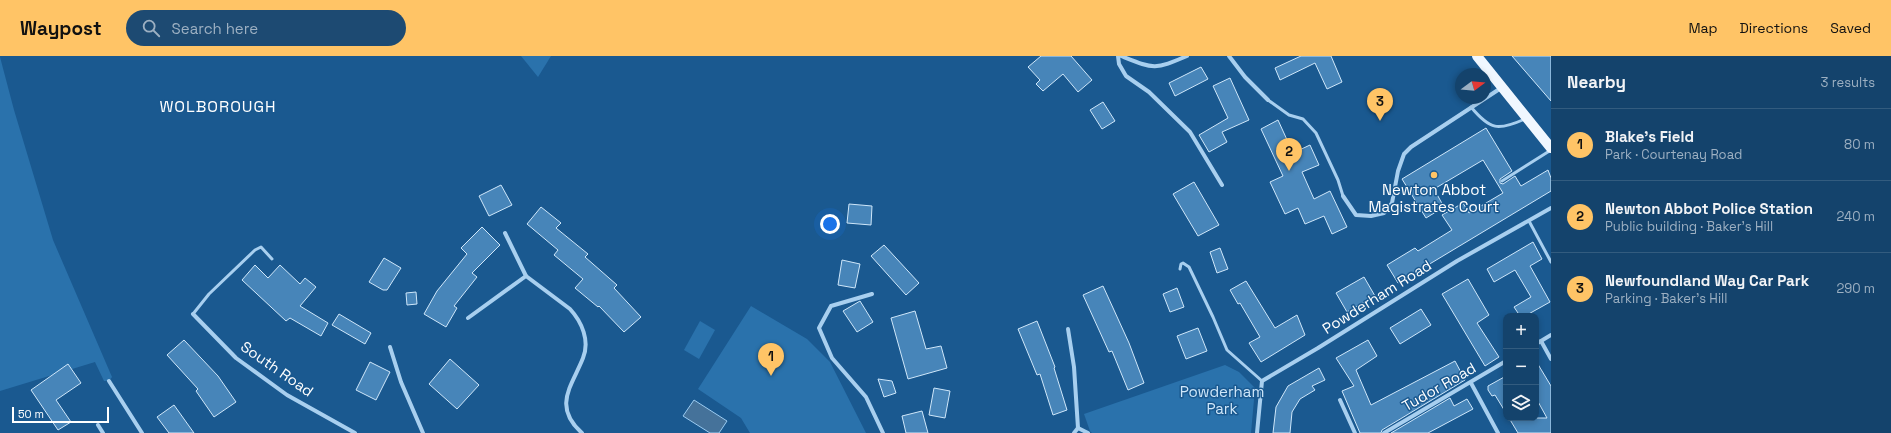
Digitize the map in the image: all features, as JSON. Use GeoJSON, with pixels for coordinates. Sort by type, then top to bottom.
{"type":"FeatureCollection","features":[{"type":"Feature","properties":{"kind":"main road"},"geometry":{"type":"LineString","coordinates":[[1477,56],[1551,149]]}},
{"type":"Feature","properties":{"kind":"street"},"geometry":{"type":"LineString","coordinates":[[1118,56],[1119,64],[1126,76],[1149,92],[1190,132],[1222,185]]}},
{"type":"Feature","properties":{"kind":"street"},"geometry":{"type":"LineString","coordinates":[[1121,56],[1149,67],[1160,66],[1187,56]]}},
{"type":"Feature","properties":{"kind":"street"},"geometry":{"type":"LineString","coordinates":[[1229,56],[1245,77],[1268,100]]}},
{"type":"Feature","properties":{"kind":"street"},"geometry":{"type":"LineString","coordinates":[[1343,196],[1356,215],[1371,216],[1384,213],[1392,203],[1398,171],[1404,154],[1411,147],[1501,88]]}},
{"type":"Feature","properties":{"kind":"street","name":"Powderham Road"},"geometry":{"type":"LineString","coordinates":[[1262,381],[1318,348],[1457,261],[1551,208]]}},
{"type":"Feature","properties":{"kind":"street"},"geometry":{"type":"LineString","coordinates":[[505,232],[526,276],[570,309],[583,329],[585,343],[584,357],[568,387],[566,401],[570,418],[582,433]]}},
{"type":"Feature","properties":{"kind":"street"},"geometry":{"type":"LineString","coordinates":[[468,318],[526,276]]}},
{"type":"Feature","properties":{"kind":"street"},"geometry":{"type":"LineString","coordinates":[[872,294],[831,306],[819,328],[832,358],[866,397],[883,433]]}},
{"type":"Feature","properties":{"kind":"street","name":"South Road"},"geometry":{"type":"LineString","coordinates":[[193,314],[236,358],[287,394],[355,433]]}},
{"type":"Feature","properties":{"kind":"street"},"geometry":{"type":"LineString","coordinates":[[1068,330],[1074,367],[1078,428],[1074,433]]}},
{"type":"Feature","properties":{"kind":"street"},"geometry":{"type":"LineString","coordinates":[[1551,335],[1541,340],[1551,359]]}},
{"type":"Feature","properties":{"kind":"street"},"geometry":{"type":"LineString","coordinates":[[390,347],[401,382],[423,433]]}},
{"type":"Feature","properties":{"kind":"street","name":"Tudor Road"},"geometry":{"type":"LineString","coordinates":[[1384,433],[1503,363]]}},
{"type":"Feature","properties":{"kind":"street"},"geometry":{"type":"LineString","coordinates":[[109,381],[142,433]]}},
{"type":"Feature","properties":{"kind":"street"},"geometry":{"type":"LineString","coordinates":[[1257,433],[1262,381]]}},
{"type":"Feature","properties":{"kind":"street"},"geometry":{"type":"LineString","coordinates":[[1471,382],[1498,433]]}},
{"type":"Feature","properties":{"kind":"street"},"geometry":{"type":"LineString","coordinates":[[1340,400],[1356,433]]}},
{"type":"Feature","properties":{"kind":"street"},"geometry":{"type":"LineString","coordinates":[[98,425],[103,433]]}},
{"type":"Feature","properties":{"kind":"street"},"geometry":{"type":"LineString","coordinates":[[1078,428],[1088,433]]}},
{"type":"Feature","properties":{"kind":"lane"},"geometry":{"type":"LineString","coordinates":[[1268,100],[1289,114],[1303,119],[1316,133],[1338,180],[1343,196]]}},
{"type":"Feature","properties":{"kind":"lane"},"geometry":{"type":"LineString","coordinates":[[1471,108],[1490,126],[1509,126],[1527,118]]}},
{"type":"Feature","properties":{"kind":"lane"},"geometry":{"type":"LineString","coordinates":[[1502,181],[1551,149]]}},
{"type":"Feature","properties":{"kind":"lane"},"geometry":{"type":"LineString","coordinates":[[1529,221],[1551,262]]}},
{"type":"Feature","properties":{"kind":"lane"},"geometry":{"type":"LineString","coordinates":[[193,314],[209,294],[255,250],[261,248],[272,259]]}},
{"type":"Feature","properties":{"kind":"lane"},"geometry":{"type":"LineString","coordinates":[[1180,270],[1181,264],[1183,263],[1189,267],[1227,350],[1262,381]]}},
{"type":"Feature","properties":{"kind":"green space"},"geometry":{"type":"Polygon","coordinates":[[[521,56],[551,56],[538,77],[521,56]]]}},
{"type":"Feature","properties":{"kind":"green space"},"geometry":{"type":"Polygon","coordinates":[[[0,57],[14,110],[53,240],[112,377],[109,381],[104,381],[95,362],[0,391],[0,57]]]}},
{"type":"Feature","properties":{"kind":"green space"},"geometry":{"type":"Polygon","coordinates":[[[751,306],[807,339],[830,362],[866,433],[750,433],[741,418],[698,389],[751,306]]]}},
{"type":"Feature","properties":{"kind":"green space"},"geometry":{"type":"Polygon","coordinates":[[[700,321],[715,330],[699,359],[684,350],[700,321]]]}},
{"type":"Feature","properties":{"kind":"green space","name":"Powderham Park"},"geometry":{"type":"Polygon","coordinates":[[[1225,365],[1239,372],[1255,388],[1251,433],[1092,433],[1090,431],[1084,414],[1225,365]]]}},
{"type":"Feature","properties":{"kind":"shaded area"},"geometry":{"type":"Polygon","coordinates":[[[694,400],[727,421],[719,433],[710,433],[683,416],[694,400]]]}},
{"type":"Feature","properties":{"kind":"building"},"geometry":{"type":"Polygon","coordinates":[[[1041,56],[1071,56],[1092,80],[1078,92],[1063,74],[1043,91],[1036,84],[1040,80],[1028,67],[1041,56]]]}},
{"type":"Feature","properties":{"kind":"building"},"geometry":{"type":"Polygon","coordinates":[[[1301,56],[1331,56],[1342,82],[1327,89],[1315,63],[1280,80],[1275,68],[1301,56]]]}},
{"type":"Feature","properties":{"kind":"building"},"geometry":{"type":"Polygon","coordinates":[[[1512,56],[1551,56],[1551,101],[1512,56]]]}},
{"type":"Feature","properties":{"kind":"building"},"geometry":{"type":"Polygon","coordinates":[[[1201,67],[1208,79],[1175,96],[1169,83],[1201,67]]]}},
{"type":"Feature","properties":{"kind":"building"},"geometry":{"type":"Polygon","coordinates":[[[1230,78],[1249,120],[1222,132],[1227,142],[1209,152],[1199,135],[1228,118],[1213,86],[1230,78]]]}},
{"type":"Feature","properties":{"kind":"building"},"geometry":{"type":"Polygon","coordinates":[[[1103,102],[1115,121],[1102,129],[1090,110],[1103,102]]]}},
{"type":"Feature","properties":{"kind":"building"},"geometry":{"type":"Polygon","coordinates":[[[1278,120],[1293,153],[1310,145],[1319,165],[1302,172],[1314,199],[1330,191],[1347,227],[1332,234],[1324,216],[1305,224],[1298,208],[1285,214],[1270,182],[1283,176],[1261,129],[1278,120]]]}},
{"type":"Feature","properties":{"kind":"building"},"geometry":{"type":"Polygon","coordinates":[[[1486,128],[1512,171],[1500,179],[1500,183],[1503,184],[1515,176],[1521,186],[1548,170],[1551,178],[1551,191],[1398,283],[1387,265],[1415,248],[1418,251],[1452,230],[1442,215],[1463,203],[1469,213],[1503,193],[1483,160],[1434,189],[1444,207],[1426,218],[1402,179],[1486,128]]]}},
{"type":"Feature","properties":{"kind":"building"},"geometry":{"type":"Polygon","coordinates":[[[1194,182],[1219,225],[1198,236],[1173,194],[1194,182]]]}},
{"type":"Feature","properties":{"kind":"building"},"geometry":{"type":"Polygon","coordinates":[[[501,185],[512,205],[489,216],[479,196],[501,185]]]}},
{"type":"Feature","properties":{"kind":"building"},"geometry":{"type":"Polygon","coordinates":[[[849,204],[872,206],[871,225],[847,223],[849,204]]]}},
{"type":"Feature","properties":{"kind":"building"},"geometry":{"type":"Polygon","coordinates":[[[541,207],[561,223],[556,228],[588,254],[585,257],[617,285],[614,288],[641,317],[624,332],[599,306],[598,307],[575,288],[583,279],[554,255],[558,250],[527,224],[541,207]]]}},
{"type":"Feature","properties":{"kind":"building"},"geometry":{"type":"Polygon","coordinates":[[[482,227],[500,245],[472,273],[477,277],[454,306],[457,308],[446,327],[424,314],[437,291],[467,254],[461,248],[482,227]]]}},
{"type":"Feature","properties":{"kind":"building"},"geometry":{"type":"Polygon","coordinates":[[[1533,242],[1542,259],[1530,266],[1550,302],[1530,313],[1518,313],[1514,307],[1531,297],[1515,270],[1494,282],[1487,269],[1533,242]]]}},
{"type":"Feature","properties":{"kind":"building"},"geometry":{"type":"Polygon","coordinates":[[[884,245],[919,283],[906,295],[871,256],[884,245]]]}},
{"type":"Feature","properties":{"kind":"building"},"geometry":{"type":"Polygon","coordinates":[[[1220,248],[1228,269],[1217,273],[1210,252],[1220,248]]]}},
{"type":"Feature","properties":{"kind":"building"},"geometry":{"type":"Polygon","coordinates":[[[384,258],[401,268],[387,290],[383,290],[369,282],[384,258]]]}},
{"type":"Feature","properties":{"kind":"building"},"geometry":{"type":"Polygon","coordinates":[[[842,260],[860,264],[855,288],[838,285],[842,260]]]}},
{"type":"Feature","properties":{"kind":"building"},"geometry":{"type":"Polygon","coordinates":[[[255,265],[268,278],[280,265],[300,284],[305,278],[316,287],[300,306],[328,323],[321,336],[290,318],[286,321],[242,280],[255,265]]]}},
{"type":"Feature","properties":{"kind":"building"},"geometry":{"type":"Polygon","coordinates":[[[1364,277],[1375,296],[1347,312],[1336,293],[1364,277]]]}},
{"type":"Feature","properties":{"kind":"building"},"geometry":{"type":"Polygon","coordinates":[[[1468,279],[1489,315],[1477,323],[1499,357],[1485,366],[1442,294],[1468,279]]]}},
{"type":"Feature","properties":{"kind":"building"},"geometry":{"type":"Polygon","coordinates":[[[1246,281],[1275,328],[1297,315],[1305,335],[1261,362],[1249,343],[1260,337],[1240,303],[1238,304],[1230,290],[1246,281]]]}},
{"type":"Feature","properties":{"kind":"building"},"geometry":{"type":"Polygon","coordinates":[[[1103,286],[1129,343],[1144,383],[1128,390],[1112,351],[1109,352],[1083,295],[1103,286]]]}},
{"type":"Feature","properties":{"kind":"building"},"geometry":{"type":"Polygon","coordinates":[[[1177,288],[1184,307],[1170,312],[1163,294],[1177,288]]]}},
{"type":"Feature","properties":{"kind":"building"},"geometry":{"type":"Polygon","coordinates":[[[416,292],[417,304],[407,305],[406,293],[416,292]]]}},
{"type":"Feature","properties":{"kind":"building"},"geometry":{"type":"Polygon","coordinates":[[[860,301],[873,322],[857,332],[843,311],[860,301]]]}},
{"type":"Feature","properties":{"kind":"building"},"geometry":{"type":"Polygon","coordinates":[[[1421,309],[1431,325],[1400,344],[1390,328],[1421,309]]]}},
{"type":"Feature","properties":{"kind":"building"},"geometry":{"type":"Polygon","coordinates":[[[915,311],[926,349],[941,346],[947,368],[908,379],[891,318],[915,311]]]}},
{"type":"Feature","properties":{"kind":"building"},"geometry":{"type":"Polygon","coordinates":[[[339,314],[371,333],[365,344],[332,325],[339,314]]]}},
{"type":"Feature","properties":{"kind":"building"},"geometry":{"type":"Polygon","coordinates":[[[1037,321],[1055,367],[1054,368],[1067,410],[1053,415],[1040,374],[1037,375],[1018,329],[1037,321]]]}},
{"type":"Feature","properties":{"kind":"building"},"geometry":{"type":"Polygon","coordinates":[[[1198,328],[1207,351],[1186,359],[1177,336],[1198,328]]]}},
{"type":"Feature","properties":{"kind":"building"},"geometry":{"type":"Polygon","coordinates":[[[184,340],[218,376],[236,402],[214,417],[196,391],[198,389],[167,355],[184,340]]]}},
{"type":"Feature","properties":{"kind":"building"},"geometry":{"type":"Polygon","coordinates":[[[1368,340],[1377,356],[1356,370],[1371,405],[1455,361],[1465,380],[1382,430],[1381,433],[1360,433],[1342,391],[1354,386],[1336,358],[1368,340]]]}},
{"type":"Feature","properties":{"kind":"building"},"geometry":{"type":"Polygon","coordinates":[[[450,359],[479,385],[457,409],[429,384],[450,359]]]}},
{"type":"Feature","properties":{"kind":"building"},"geometry":{"type":"Polygon","coordinates":[[[370,362],[390,372],[376,400],[356,390],[370,362]]]}},
{"type":"Feature","properties":{"kind":"building"},"geometry":{"type":"Polygon","coordinates":[[[68,364],[81,383],[56,400],[71,422],[58,430],[31,390],[68,364]]]}},
{"type":"Feature","properties":{"kind":"building"},"geometry":{"type":"Polygon","coordinates":[[[1539,366],[1551,386],[1551,433],[1518,433],[1511,421],[1539,421],[1539,418],[1547,418],[1539,403],[1539,366]]]}},
{"type":"Feature","properties":{"kind":"building"},"geometry":{"type":"Polygon","coordinates":[[[1319,368],[1325,380],[1312,386],[1315,390],[1300,399],[1292,412],[1290,433],[1273,433],[1276,407],[1288,386],[1319,368]]]}},
{"type":"Feature","properties":{"kind":"building"},"geometry":{"type":"Polygon","coordinates":[[[1503,378],[1503,408],[1495,395],[1492,396],[1488,390],[1488,386],[1503,378]]]}},
{"type":"Feature","properties":{"kind":"building"},"geometry":{"type":"Polygon","coordinates":[[[878,379],[892,381],[896,393],[884,397],[878,379]]]}},
{"type":"Feature","properties":{"kind":"building"},"geometry":{"type":"Polygon","coordinates":[[[934,388],[950,391],[945,418],[929,415],[934,388]]]}},
{"type":"Feature","properties":{"kind":"building"},"geometry":{"type":"Polygon","coordinates":[[[1450,398],[1454,406],[1467,399],[1473,409],[1428,433],[1391,433],[1450,398]]]}},
{"type":"Feature","properties":{"kind":"building"},"geometry":{"type":"Polygon","coordinates":[[[174,405],[194,433],[169,433],[157,417],[174,405]]]}},
{"type":"Feature","properties":{"kind":"building"},"geometry":{"type":"Polygon","coordinates":[[[922,411],[928,433],[906,433],[902,416],[922,411]]]}},
{"type":"Feature","properties":{"kind":"place","name":"Newfoundland Way Car Park"},"geometry":{"type":"Point","coordinates":[1380,121]}},
{"type":"Feature","properties":{"kind":"place","name":"Newton Abbot Police Station"},"geometry":{"type":"Point","coordinates":[1289,171]}},
{"type":"Feature","properties":{"kind":"place","name":"Newton Abbot Magistrates Court"},"geometry":{"type":"Point","coordinates":[1434,175]}},
{"type":"Feature","properties":{"kind":"place","name":"Blake's Field"},"geometry":{"type":"Point","coordinates":[771,376]}},
{"type":"Feature","properties":{"kind":"district","name":"WOLBOROUGH"},"geometry":{"type":"Point","coordinates":[218,106]}}]}
